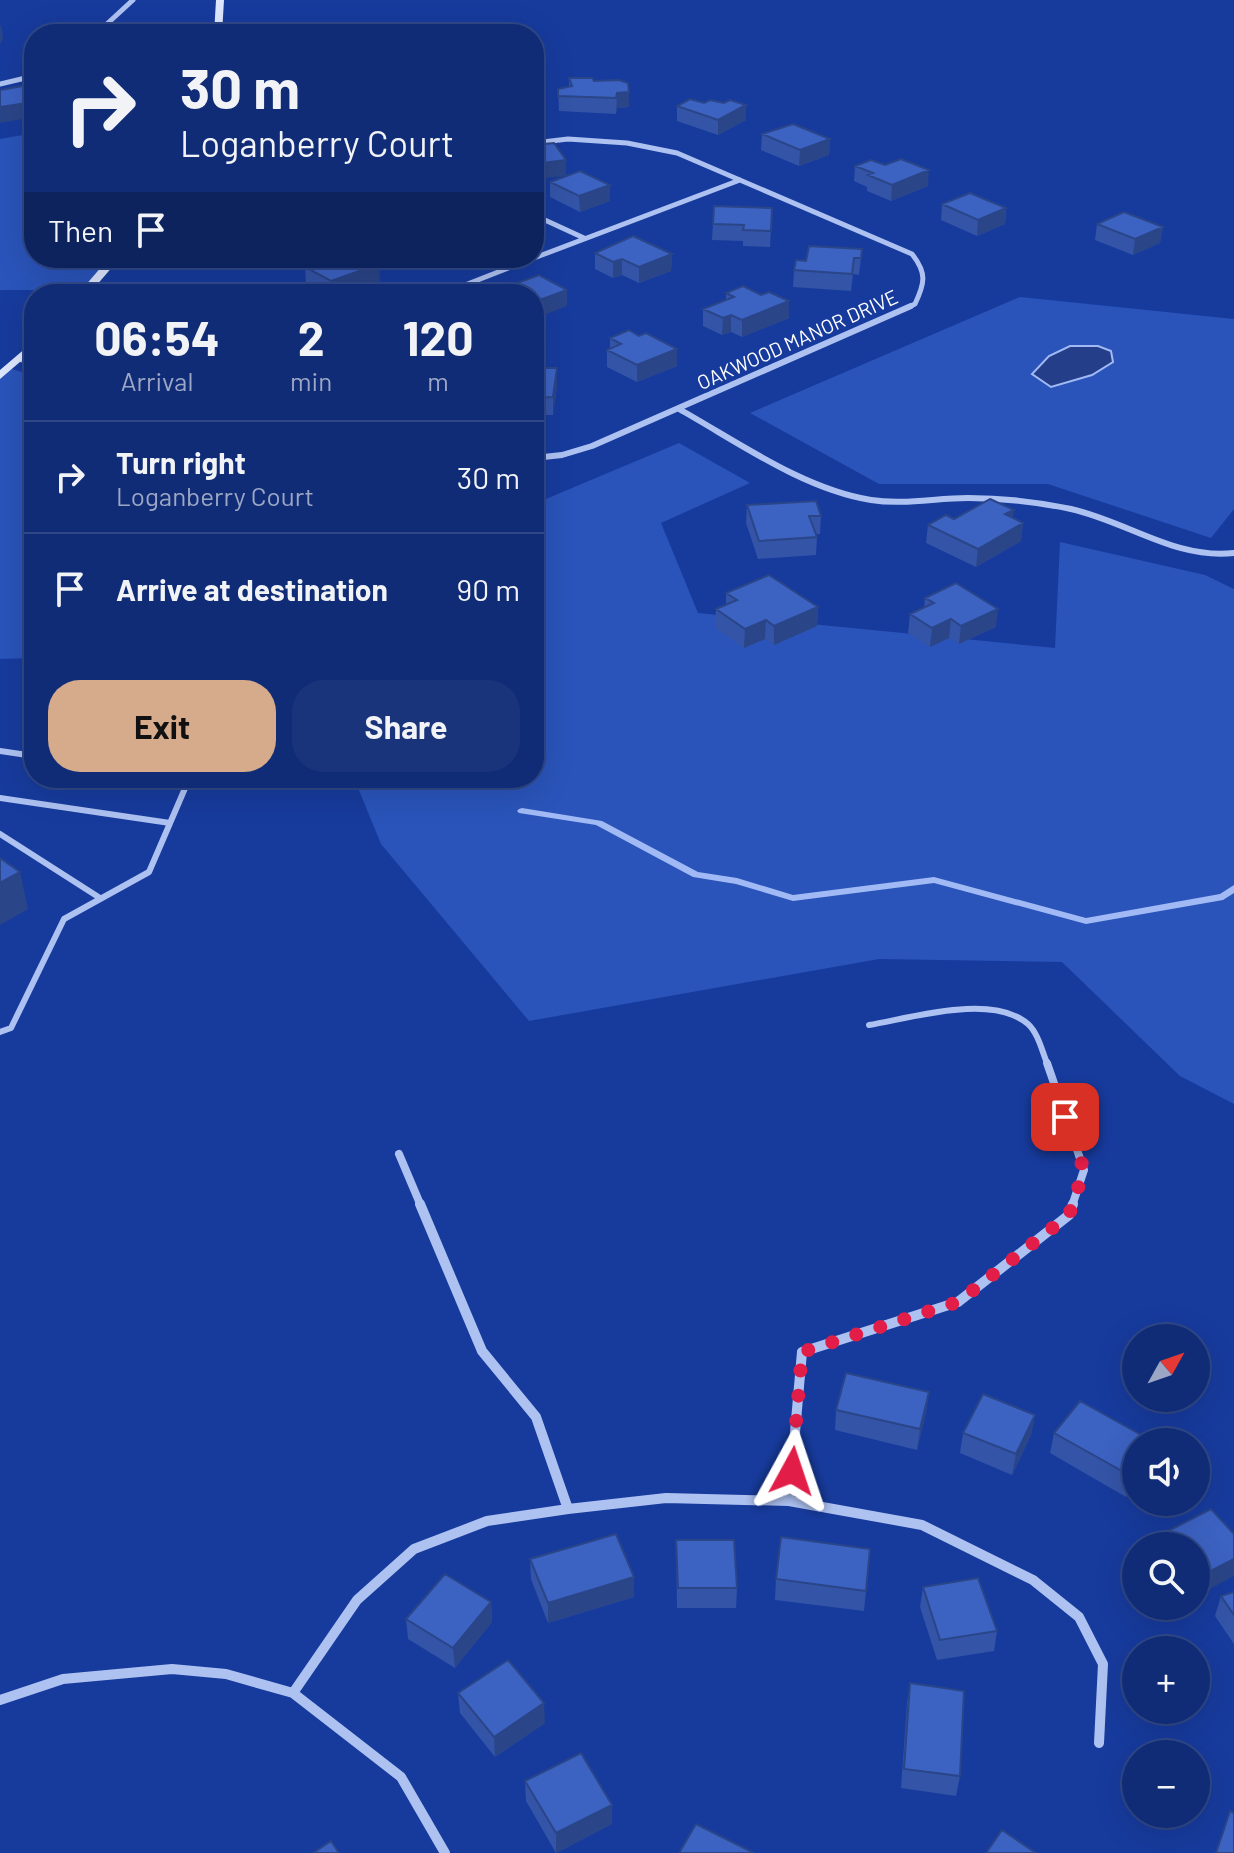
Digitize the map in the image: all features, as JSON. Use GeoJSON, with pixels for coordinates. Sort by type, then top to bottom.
{"type":"FeatureCollection","features":[{"type":"Feature","properties":{"kind":"street"},"geometry":{"type":"LineString","coordinates":[[107,24],[133,0]]}},
{"type":"Feature","properties":{"kind":"street"},"geometry":{"type":"LineString","coordinates":[[219,24],[220,0]]}},
{"type":"Feature","properties":{"kind":"street"},"geometry":{"type":"LineString","coordinates":[[0,84],[24,78]]}},
{"type":"Feature","properties":{"kind":"street","name":"OAKWOOD MANOR DRIVE"},"geometry":{"type":"LineString","coordinates":[[544,142],[568,139],[627,143],[677,153],[912,254],[925,269],[926,279],[915,304],[592,446],[544,457]]}},
{"type":"Feature","properties":{"kind":"street"},"geometry":{"type":"LineString","coordinates":[[544,254],[741,180]]}},
{"type":"Feature","properties":{"kind":"street"},"geometry":{"type":"LineString","coordinates":[[544,220],[584,238]]}},
{"type":"Feature","properties":{"kind":"street"},"geometry":{"type":"LineString","coordinates":[[92,284],[106,268]]}},
{"type":"Feature","properties":{"kind":"street"},"geometry":{"type":"LineString","coordinates":[[468,284],[508,268]]}},
{"type":"Feature","properties":{"kind":"street"},"geometry":{"type":"LineString","coordinates":[[0,376],[24,355]]}},
{"type":"Feature","properties":{"kind":"street"},"geometry":{"type":"LineString","coordinates":[[20,359],[24,360]]}},
{"type":"Feature","properties":{"kind":"street"},"geometry":{"type":"LineString","coordinates":[[679,409],[811,480],[855,497],[896,503],[972,498],[1039,505],[1083,512],[1196,552],[1223,556],[1234,553]]}},
{"type":"Feature","properties":{"kind":"street"},"geometry":{"type":"LineString","coordinates":[[789,1501],[802,1352],[958,1302],[1069,1215],[1084,1170],[1047,1063]]}},
{"type":"Feature","properties":{"kind":"street"},"geometry":{"type":"LineString","coordinates":[[399,1154],[482,1351],[536,1417],[568,1509]]}},
{"type":"Feature","properties":{"kind":"street"},"geometry":{"type":"LineString","coordinates":[[293,1693],[357,1600],[414,1549],[487,1521],[568,1509],[666,1498],[789,1501],[922,1525],[1033,1580],[1079,1617],[1103,1664],[1099,1743]]}},
{"type":"Feature","properties":{"kind":"street"},"geometry":{"type":"LineString","coordinates":[[0,1700],[63,1679],[172,1669],[226,1674],[293,1693],[401,1777],[445,1853]]}},
{"type":"Feature","properties":{"kind":"lane"},"geometry":{"type":"LineString","coordinates":[[0,751],[24,755]]}},
{"type":"Feature","properties":{"kind":"lane"},"geometry":{"type":"LineString","coordinates":[[0,1032],[11,1028],[64,919],[149,872],[185,788]]}},
{"type":"Feature","properties":{"kind":"lane"},"geometry":{"type":"LineString","coordinates":[[0,798],[170,823]]}},
{"type":"Feature","properties":{"kind":"lane"},"geometry":{"type":"LineString","coordinates":[[0,834],[100,898]]}},
{"type":"Feature","properties":{"kind":"lane"},"geometry":{"type":"LineString","coordinates":[[869,1025],[977,1008],[1009,1013],[1030,1025],[1047,1063]]}},
{"type":"Feature","properties":{"kind":"shaded area"},"geometry":{"type":"Polygon","coordinates":[[[24,135],[24,268],[106,268],[92,284],[24,284],[24,290],[0,290],[0,139],[24,135]]]}},
{"type":"Feature","properties":{"kind":"shaded area"},"geometry":{"type":"Polygon","coordinates":[[[1020,297],[1234,319],[1234,509],[1211,538],[1048,484],[879,484],[750,413],[1020,297]]]}},
{"type":"Feature","properties":{"kind":"shaded area"},"geometry":{"type":"Polygon","coordinates":[[[1070,346],[1098,346],[1111,351],[1113,362],[1092,375],[1051,387],[1032,374],[1049,356],[1070,346]]]}},
{"type":"Feature","properties":{"kind":"shaded area"},"geometry":{"type":"Polygon","coordinates":[[[9,368],[24,373],[24,658],[0,659],[0,376],[9,368]]]}},
{"type":"Feature","properties":{"kind":"shaded area"},"geometry":{"type":"Polygon","coordinates":[[[679,443],[750,483],[661,523],[698,613],[1055,648],[1060,542],[1205,575],[1234,589],[1234,1104],[1180,1076],[1062,962],[879,959],[529,1021],[381,844],[358,788],[544,788],[544,500],[679,443]]]}},
{"type":"Feature","properties":{"kind":"building"},"geometry":{"type":"Polygon","coordinates":[[[569,78],[619,80],[628,83],[629,92],[617,93],[616,98],[558,96],[558,89],[572,86],[569,78]]]}},
{"type":"Feature","properties":{"kind":"building"},"geometry":{"type":"Polygon","coordinates":[[[24,86],[24,103],[0,107],[0,90],[24,86]]]}},
{"type":"Feature","properties":{"kind":"building"},"geometry":{"type":"Polygon","coordinates":[[[690,99],[704,103],[730,100],[746,105],[718,120],[677,106],[690,99]]]}},
{"type":"Feature","properties":{"kind":"building"},"geometry":{"type":"Polygon","coordinates":[[[793,124],[830,139],[800,150],[762,134],[793,124]]]}},
{"type":"Feature","properties":{"kind":"building"},"geometry":{"type":"Polygon","coordinates":[[[554,143],[566,160],[544,163],[544,144],[554,143]]]}},
{"type":"Feature","properties":{"kind":"building"},"geometry":{"type":"Polygon","coordinates":[[[901,159],[929,170],[892,185],[855,166],[871,160],[885,165],[901,159]]]}},
{"type":"Feature","properties":{"kind":"building"},"geometry":{"type":"Polygon","coordinates":[[[580,171],[610,185],[579,196],[550,182],[580,171]]]}},
{"type":"Feature","properties":{"kind":"building"},"geometry":{"type":"Polygon","coordinates":[[[970,193],[1006,208],[978,220],[942,204],[970,193]]]}},
{"type":"Feature","properties":{"kind":"building"},"geometry":{"type":"Polygon","coordinates":[[[714,206],[772,208],[771,231],[743,230],[744,225],[713,224],[714,206]]]}},
{"type":"Feature","properties":{"kind":"building"},"geometry":{"type":"Polygon","coordinates":[[[1124,212],[1163,227],[1135,239],[1097,224],[1124,212]]]}},
{"type":"Feature","properties":{"kind":"building"},"geometry":{"type":"Polygon","coordinates":[[[633,236],[672,254],[639,267],[622,259],[613,262],[595,253],[633,236]]]}},
{"type":"Feature","properties":{"kind":"building"},"geometry":{"type":"Polygon","coordinates":[[[809,246],[862,249],[861,258],[854,258],[852,274],[794,270],[796,260],[806,261],[809,246]]]}},
{"type":"Feature","properties":{"kind":"building"},"geometry":{"type":"Polygon","coordinates":[[[307,268],[368,268],[331,281],[307,268]]]}},
{"type":"Feature","properties":{"kind":"building"},"geometry":{"type":"Polygon","coordinates":[[[539,275],[567,290],[544,298],[544,284],[514,284],[539,275]]]}},
{"type":"Feature","properties":{"kind":"building"},"geometry":{"type":"Polygon","coordinates":[[[743,286],[761,295],[769,292],[789,301],[742,320],[731,315],[723,318],[703,309],[734,297],[726,293],[743,286]]]}},
{"type":"Feature","properties":{"kind":"building"},"geometry":{"type":"Polygon","coordinates":[[[629,330],[639,336],[646,333],[677,349],[637,365],[607,350],[621,344],[610,338],[629,330]]]}},
{"type":"Feature","properties":{"kind":"building"},"geometry":{"type":"Polygon","coordinates":[[[544,368],[557,368],[553,397],[544,397],[544,368]]]}},
{"type":"Feature","properties":{"kind":"building"},"geometry":{"type":"Polygon","coordinates":[[[990,499],[1014,510],[1005,514],[1023,523],[978,549],[928,525],[946,515],[954,519],[990,499]]]}},
{"type":"Feature","properties":{"kind":"building"},"geometry":{"type":"Polygon","coordinates":[[[816,501],[821,516],[809,516],[817,537],[759,541],[747,505],[816,501]]]}},
{"type":"Feature","properties":{"kind":"building"},"geometry":{"type":"Polygon","coordinates":[[[769,575],[818,607],[774,626],[766,620],[745,629],[716,609],[737,600],[726,593],[769,575]]]}},
{"type":"Feature","properties":{"kind":"building"},"geometry":{"type":"Polygon","coordinates":[[[956,583],[998,609],[961,626],[951,619],[932,628],[910,614],[934,603],[925,598],[956,583]]]}},
{"type":"Feature","properties":{"kind":"building"},"geometry":{"type":"Polygon","coordinates":[[[0,858],[20,872],[0,883],[0,858]]]}},
{"type":"Feature","properties":{"kind":"building"},"geometry":{"type":"Polygon","coordinates":[[[846,1373],[929,1392],[920,1429],[836,1410],[846,1373]]]}},
{"type":"Feature","properties":{"kind":"building"},"geometry":{"type":"Polygon","coordinates":[[[983,1394],[1035,1415],[1016,1454],[963,1433],[983,1394]]]}},
{"type":"Feature","properties":{"kind":"building"},"geometry":{"type":"Polygon","coordinates":[[[1080,1401],[1129,1428],[1122,1428],[1122,1471],[1054,1433],[1080,1401]]]}},
{"type":"Feature","properties":{"kind":"building"},"geometry":{"type":"Polygon","coordinates":[[[1210,1510],[1234,1534],[1234,1559],[1210,1571],[1210,1532],[1168,1531],[1197,1516],[1210,1516],[1210,1510]]]}},
{"type":"Feature","properties":{"kind":"building"},"geometry":{"type":"Polygon","coordinates":[[[616,1534],[634,1577],[548,1603],[530,1559],[616,1534]]]}},
{"type":"Feature","properties":{"kind":"building"},"geometry":{"type":"Polygon","coordinates":[[[781,1537],[870,1549],[866,1591],[776,1579],[781,1537]]]}},
{"type":"Feature","properties":{"kind":"building"},"geometry":{"type":"Polygon","coordinates":[[[676,1540],[734,1540],[737,1588],[678,1588],[676,1540]]]}},
{"type":"Feature","properties":{"kind":"building"},"geometry":{"type":"Polygon","coordinates":[[[445,1574],[491,1602],[453,1648],[406,1619],[445,1574]]]}},
{"type":"Feature","properties":{"kind":"building"},"geometry":{"type":"Polygon","coordinates":[[[978,1578],[997,1631],[940,1640],[923,1587],[978,1578]]]}},
{"type":"Feature","properties":{"kind":"building"},"geometry":{"type":"Polygon","coordinates":[[[1234,1592],[1234,1615],[1221,1596],[1234,1592]]]}},
{"type":"Feature","properties":{"kind":"building"},"geometry":{"type":"Polygon","coordinates":[[[508,1660],[544,1703],[494,1737],[458,1693],[508,1660]]]}},
{"type":"Feature","properties":{"kind":"building"},"geometry":{"type":"Polygon","coordinates":[[[910,1683],[964,1691],[960,1776],[904,1769],[910,1683]]]}},
{"type":"Feature","properties":{"kind":"building"},"geometry":{"type":"Polygon","coordinates":[[[581,1753],[612,1805],[556,1833],[525,1781],[581,1753]]]}},
{"type":"Feature","properties":{"kind":"building"},"geometry":{"type":"Polygon","coordinates":[[[1230,1811],[1234,1813],[1234,1853],[1216,1853],[1230,1811]]]}},
{"type":"Feature","properties":{"kind":"building"},"geometry":{"type":"Polygon","coordinates":[[[696,1824],[754,1853],[679,1853],[696,1824]]]}},
{"type":"Feature","properties":{"kind":"building"},"geometry":{"type":"Polygon","coordinates":[[[1002,1830],[1036,1853],[986,1853],[1002,1830]]]}},
{"type":"Feature","properties":{"kind":"building"},"geometry":{"type":"Polygon","coordinates":[[[331,1841],[339,1853],[313,1853],[331,1841]]]}},
{"type":"Feature","properties":{"kind":"waterway"},"geometry":{"type":"LineString","coordinates":[[522,811],[599,823],[696,875],[737,881],[793,898],[934,880],[1086,921],[1223,897],[1234,888]]}},
{"type":"Feature","properties":{"kind":"route"},"geometry":{"type":"LineString","coordinates":[[792,1471],[802,1352],[958,1302],[1069,1215],[1084,1170],[1065,1117]]}}]}
